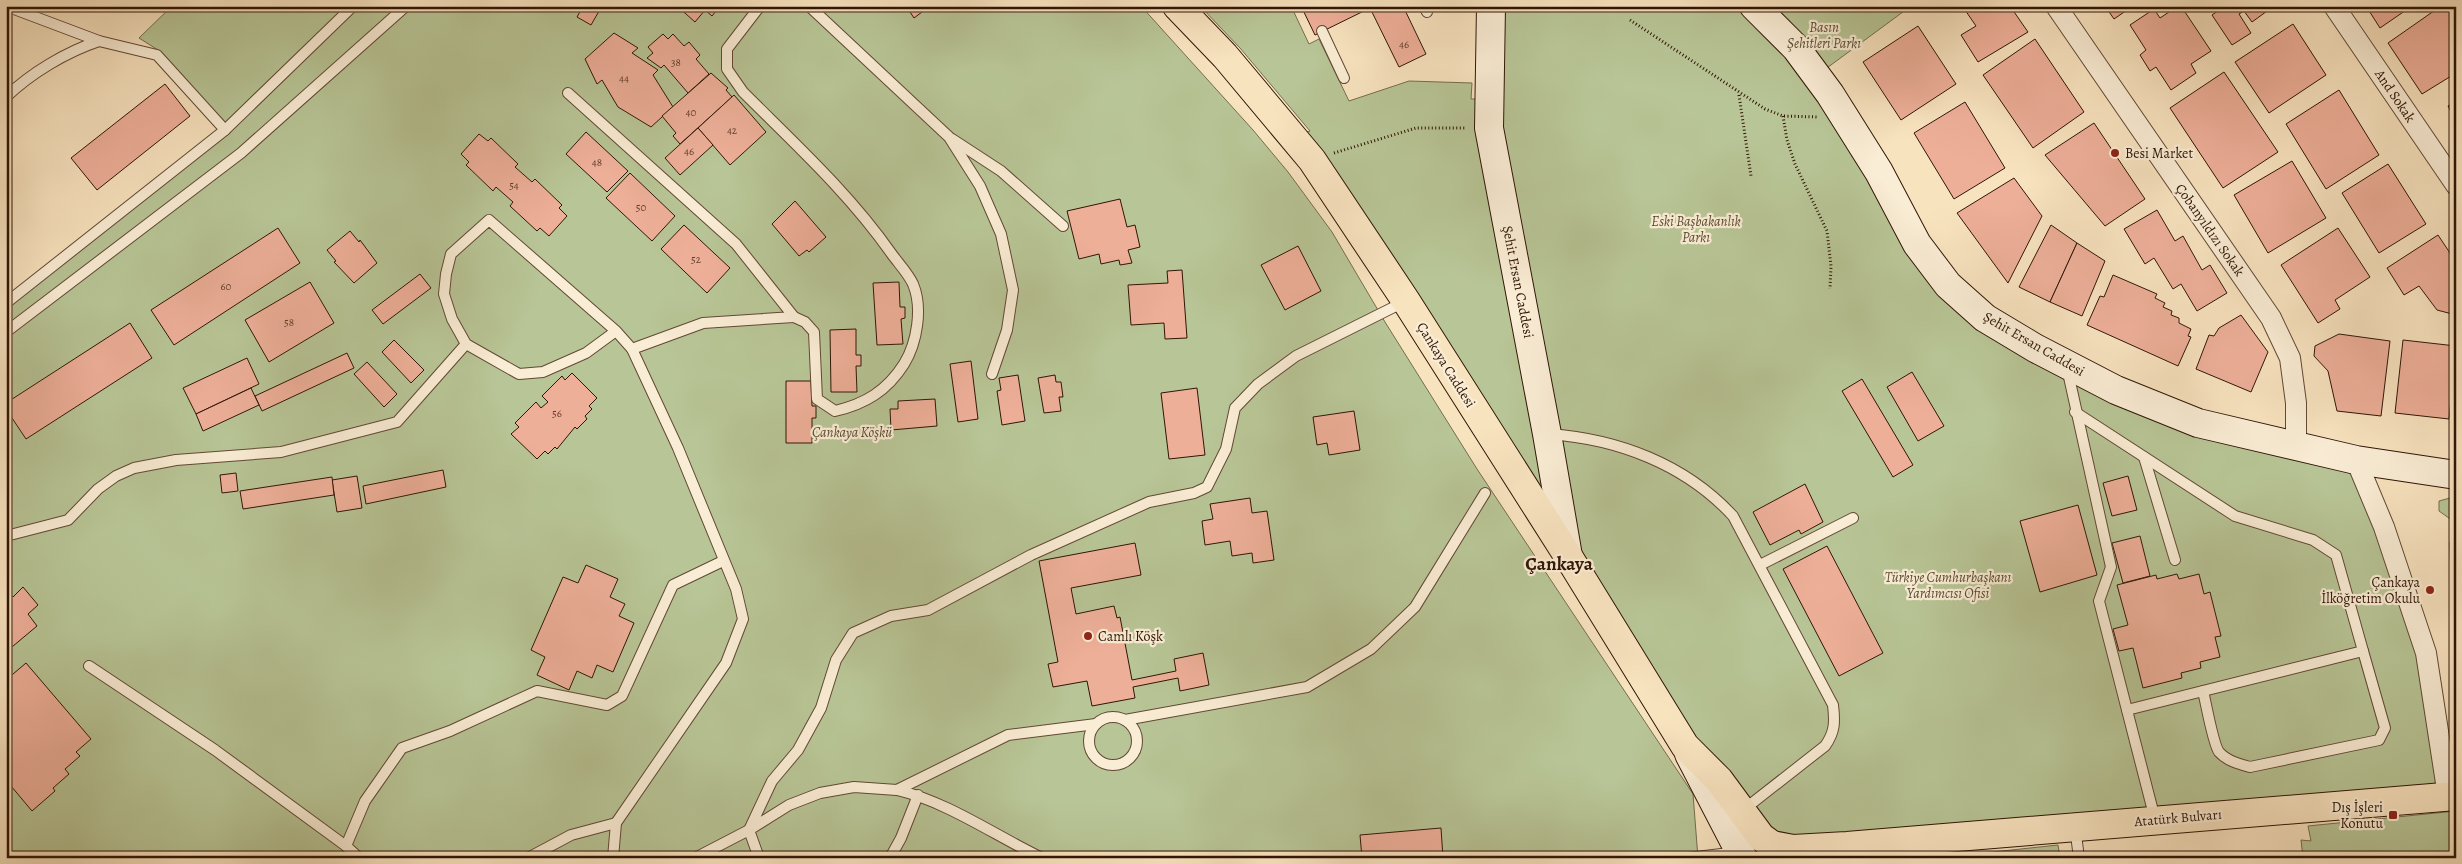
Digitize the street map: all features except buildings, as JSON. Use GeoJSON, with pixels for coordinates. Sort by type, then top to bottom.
{"type":"FeatureCollection","features":[{"type":"Feature","properties":{"kind":"main road","name":"Çankaya Caddesi"},"geometry":{"type":"LineString","coordinates":[[1177,6],[1225,56],[1312,160],[1406,301],[1568,556],[1685,746],[1741,855]]}},
{"type":"Feature","properties":{"kind":"main road","name":"Şehit Ersan Caddesi"},"geometry":{"type":"LineString","coordinates":[[1491,6],[1489,128],[1568,556]]}},
{"type":"Feature","properties":{"kind":"main road","name":"Şehit Ersan Caddesi"},"geometry":{"type":"LineString","coordinates":[[1754,6],[1796,48],[1844,117],[1879,172],[1917,244],[1948,285],[1985,318],[2116,390],[2198,423],[2356,460],[2456,475]]}},
{"type":"Feature","properties":{"kind":"main road","name":"Çankaya Caddesi"},"geometry":{"type":"LineString","coordinates":[[1685,746],[1719,780],[1761,837],[1780,847],[1793,849],[1900,842]]}},
{"type":"Feature","properties":{"kind":"main road","name":"Atatürk Bulvarı"},"geometry":{"type":"LineString","coordinates":[[1900,842],[2452,796]]}},
{"type":"Feature","properties":{"kind":"main road"},"geometry":{"type":"LineString","coordinates":[[1877,858],[1900,842]]}},
{"type":"Feature","properties":{"kind":"street","name":"Çobanyıldızı Sokak"},"geometry":{"type":"LineString","coordinates":[[2056,6],[2271,318],[2290,358],[2296,403],[2296,447]]}},
{"type":"Feature","properties":{"kind":"street","name":"And Sokak"},"geometry":{"type":"LineString","coordinates":[[2334,6],[2456,185]]}},
{"type":"Feature","properties":{"kind":"street"},"geometry":{"type":"LineString","coordinates":[[2356,460],[2384,527],[2426,653],[2452,796]]}},
{"type":"Feature","properties":{"kind":"lane"},"geometry":{"type":"LineString","coordinates":[[6,6],[99,41],[157,55],[224,130]]}},
{"type":"Feature","properties":{"kind":"lane"},"geometry":{"type":"LineString","coordinates":[[6,303],[224,130],[352,6]]}},
{"type":"Feature","properties":{"kind":"lane"},"geometry":{"type":"LineString","coordinates":[[6,332],[241,154],[406,6]]}},
{"type":"Feature","properties":{"kind":"lane"},"geometry":{"type":"LineString","coordinates":[[568,93],[736,244],[794,317],[805,322],[814,332],[817,399],[835,411],[856,406],[893,382],[907,360],[915,337],[918,314],[913,284],[860,211],[743,92],[727,70],[726,49],[760,6]]}},
{"type":"Feature","properties":{"kind":"lane"},"geometry":{"type":"LineString","coordinates":[[809,6],[949,137],[1001,171],[1063,226]]}},
{"type":"Feature","properties":{"kind":"lane"},"geometry":{"type":"LineString","coordinates":[[1322,31],[1344,78]]}},
{"type":"Feature","properties":{"kind":"lane"},"geometry":{"type":"LineString","coordinates":[[6,97],[39,71],[80,47],[99,41]]}},
{"type":"Feature","properties":{"kind":"lane"},"geometry":{"type":"LineString","coordinates":[[949,137],[980,186],[1001,234],[1013,290],[1007,330],[992,374]]}},
{"type":"Feature","properties":{"kind":"lane"},"geometry":{"type":"LineString","coordinates":[[613,858],[616,823],[726,663],[743,619],[736,589],[678,448],[632,349],[616,331],[489,220],[451,254],[444,294],[452,319],[466,344],[519,374],[543,372],[586,353],[616,331]]}},
{"type":"Feature","properties":{"kind":"lane"},"geometry":{"type":"LineString","coordinates":[[759,858],[749,830],[772,781],[798,750],[821,708],[836,660],[852,633],[891,616],[928,610],[1031,555],[1149,502],[1194,493],[1207,487],[1226,449],[1235,408],[1258,384],[1296,356],[1406,301]]}},
{"type":"Feature","properties":{"kind":"lane"},"geometry":{"type":"LineString","coordinates":[[632,349],[704,323],[794,317]]}},
{"type":"Feature","properties":{"kind":"lane"},"geometry":{"type":"LineString","coordinates":[[6,536],[68,520],[98,490],[116,476],[134,468],[176,460],[281,452],[397,422],[466,344]]}},
{"type":"Feature","properties":{"kind":"lane"},"geometry":{"type":"LineString","coordinates":[[2066,364],[2075,412],[2111,567],[2098,602],[2155,820]]}},
{"type":"Feature","properties":{"kind":"lane"},"geometry":{"type":"LineString","coordinates":[[2075,412],[2235,516],[2313,540],[2327,547],[2336,555],[2385,728],[2379,740],[2250,767],[2227,759],[2218,750],[2202,691]]}},
{"type":"Feature","properties":{"kind":"lane"},"geometry":{"type":"LineString","coordinates":[[1547,434],[1598,439],[1622,446],[1685,477],[1716,497],[1733,516],[1833,705],[1835,721],[1833,734],[1825,746],[1741,811]]}},
{"type":"Feature","properties":{"kind":"lane"},"geometry":{"type":"LineString","coordinates":[[2144,457],[2175,560]]}},
{"type":"Feature","properties":{"kind":"lane"},"geometry":{"type":"LineString","coordinates":[[897,790],[1008,735],[1096,724],[1111,717],[1125,720],[1307,687],[1371,650],[1414,607],[1485,493]]}},
{"type":"Feature","properties":{"kind":"lane"},"geometry":{"type":"LineString","coordinates":[[1760,565],[1853,518]]}},
{"type":"Feature","properties":{"kind":"lane"},"geometry":{"type":"LineString","coordinates":[[346,846],[365,801],[402,748],[450,731],[537,691],[607,705],[622,696],[673,585],[723,561]]}},
{"type":"Feature","properties":{"kind":"lane"},"geometry":{"type":"LineString","coordinates":[[2127,710],[2363,651]]}},
{"type":"Feature","properties":{"kind":"lane"},"geometry":{"type":"LineString","coordinates":[[89,666],[215,750],[346,846],[359,858]]}},
{"type":"Feature","properties":{"kind":"lane"},"geometry":{"type":"LineString","coordinates":[[1096,724],[1089,737],[1090,750],[1102,763],[1115,766],[1131,757],[1137,746],[1136,733],[1125,720]]}},
{"type":"Feature","properties":{"kind":"lane"},"geometry":{"type":"LineString","coordinates":[[695,858],[749,830],[789,805],[820,793],[854,787],[897,790],[918,795],[1042,858]]}},
{"type":"Feature","properties":{"kind":"lane"},"geometry":{"type":"LineString","coordinates":[[890,858],[901,838],[918,795]]}},
{"type":"Feature","properties":{"kind":"lane"},"geometry":{"type":"LineString","coordinates":[[528,858],[571,835],[616,823]]}},
{"type":"Feature","properties":{"kind":"lane"},"geometry":{"type":"LineString","coordinates":[[2075,826],[2079,858]]}},
{"type":"Feature","properties":{"kind":"lane"},"geometry":{"type":"LineString","coordinates":[[1016,846],[1021,858]]}},
{"type":"Feature","properties":{"kind":"lane"},"geometry":{"type":"LineString","coordinates":[[1688,858],[1741,855]]}},
{"type":"Feature","properties":{"kind":"path"},"geometry":{"type":"LineString","coordinates":[[1630,20],[1739,94],[1765,109],[1783,116],[1844,117]]}},
{"type":"Feature","properties":{"kind":"path"},"geometry":{"type":"LineString","coordinates":[[1739,94],[1751,176]]}},
{"type":"Feature","properties":{"kind":"path"},"geometry":{"type":"LineString","coordinates":[[1783,116],[1787,140],[1796,164],[1828,231],[1831,266],[1830,289]]}},
{"type":"Feature","properties":{"kind":"path"},"geometry":{"type":"LineString","coordinates":[[1312,160],[1416,128],[1489,128]]}},
{"type":"Feature","properties":{"kind":"green space","name":"Çankaya Köşkü"},"geometry":{"type":"Polygon","coordinates":[[[172,6],[1141,6],[1253,130],[1288,172],[1332,232],[1385,322],[1477,469],[1693,794],[1698,858],[6,858],[6,308],[231,132],[158,50],[139,38],[172,6]]]}},
{"type":"Feature","properties":{"kind":"green space","name":"Türkiye Cumhurbaşkanı Yardımcısı Ofisi"},"geometry":{"type":"Polygon","coordinates":[[[1200,6],[1291,6],[1309,44],[1319,39],[1349,101],[1409,81],[1472,83],[1471,99],[1490,99],[1491,6],[1911,6],[1816,76],[1948,285],[2116,390],[2356,460],[2426,653],[2448,796],[1901,842],[1877,858],[1743,858],[1293,137],[1310,131],[1240,48],[1200,6]]]}},
{"type":"Feature","properties":{"kind":"green space"},"geometry":{"type":"Polygon","coordinates":[[[2450,498],[2456,499],[2456,523],[2439,511],[2439,501],[2450,498]]]}},
{"type":"Feature","properties":{"kind":"green space"},"geometry":{"type":"Polygon","coordinates":[[[2456,811],[2456,858],[2303,858],[2301,840],[2311,841],[2308,826],[2456,811]]]}},
{"type":"Feature","properties":{"kind":"green space"},"geometry":{"type":"Polygon","coordinates":[[[2058,845],[2060,858],[1937,858],[2058,845]]]}},
{"type":"Feature","properties":{"kind":"place","name":"Besi Market"},"geometry":{"type":"Point","coordinates":[2115,153]}},
{"type":"Feature","properties":{"kind":"place","name":"Çankaya İlköğretim Okulu"},"geometry":{"type":"Point","coordinates":[2430,590]}},
{"type":"Feature","properties":{"kind":"place","name":"Camlı Köşk"},"geometry":{"type":"Point","coordinates":[1088,636]}},
{"type":"Feature","properties":{"kind":"place","name":"Dış İşleri Konutu"},"geometry":{"type":"Point","coordinates":[2393,815]}},
{"type":"Feature","properties":{"kind":"district","name":"Çankaya"},"geometry":{"type":"Point","coordinates":[1559,564]}},
{"type":"Feature","properties":{"kind":"park label","name":"Basın Şehitleri Parkı"},"geometry":{"type":"Point","coordinates":[1824,36]}},
{"type":"Feature","properties":{"kind":"park label","name":"Eski Başbakanlık Parkı"},"geometry":{"type":"Point","coordinates":[1696,230]}}]}
